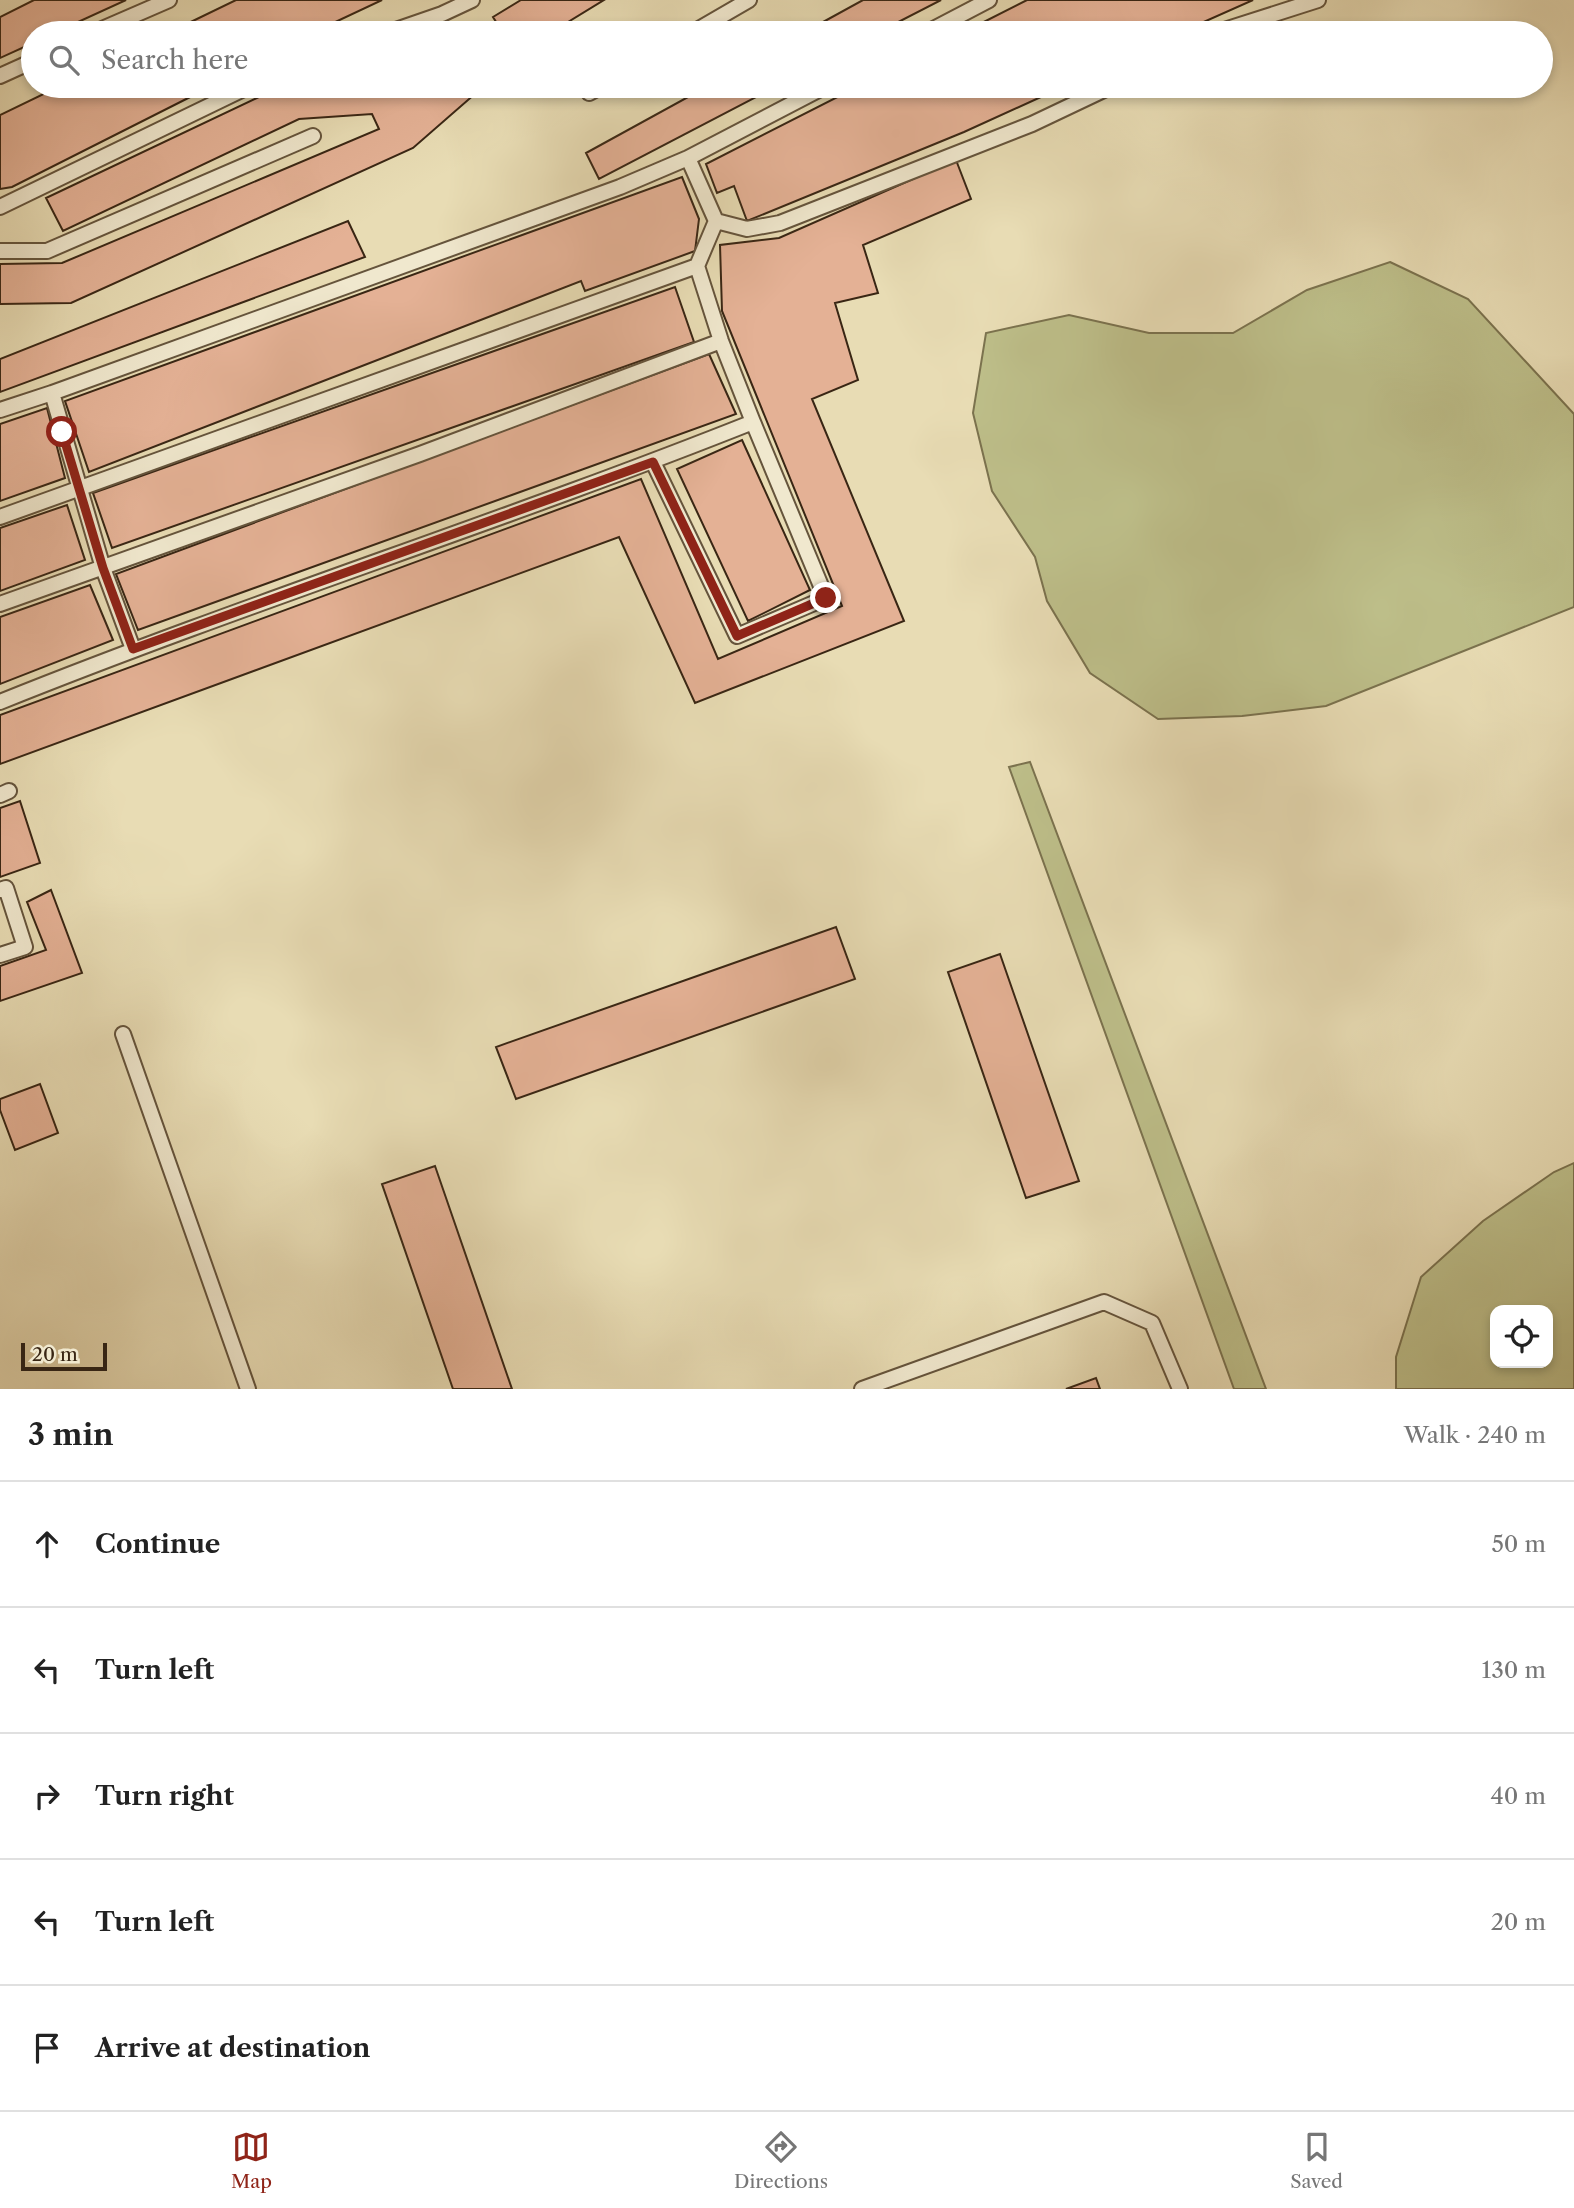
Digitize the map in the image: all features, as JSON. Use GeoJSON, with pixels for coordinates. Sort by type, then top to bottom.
{"type":"FeatureCollection","features":[{"type":"Feature","properties":{"kind":"lane"},"geometry":{"type":"LineString","coordinates":[[121,21],[169,0]]}},
{"type":"Feature","properties":{"kind":"lane"},"geometry":{"type":"LineString","coordinates":[[420,21],[471,0]]}},
{"type":"Feature","properties":{"kind":"lane"},"geometry":{"type":"LineString","coordinates":[[712,21],[748,0]]}},
{"type":"Feature","properties":{"kind":"lane"},"geometry":{"type":"LineString","coordinates":[[949,21],[989,0]]}},
{"type":"Feature","properties":{"kind":"lane"},"geometry":{"type":"LineString","coordinates":[[1252,21],[1318,0]]}},
{"type":"Feature","properties":{"kind":"lane"},"geometry":{"type":"LineString","coordinates":[[0,76],[21,66]]}},
{"type":"Feature","properties":{"kind":"lane"},"geometry":{"type":"LineString","coordinates":[[0,207],[225,98]]}},
{"type":"Feature","properties":{"kind":"lane"},"geometry":{"type":"LineString","coordinates":[[0,410],[620,187],[688,158],[803,98]]}},
{"type":"Feature","properties":{"kind":"lane"},"geometry":{"type":"LineString","coordinates":[[716,221],[747,229],[780,223],[1032,124],[1087,98]]}},
{"type":"Feature","properties":{"kind":"lane"},"geometry":{"type":"LineString","coordinates":[[0,251],[47,251],[313,136]]}},
{"type":"Feature","properties":{"kind":"lane"},"geometry":{"type":"LineString","coordinates":[[653,462],[737,636],[826,598],[721,341],[697,266],[716,221],[688,158]]}},
{"type":"Feature","properties":{"kind":"lane"},"geometry":{"type":"LineString","coordinates":[[0,517],[697,266]]}},
{"type":"Feature","properties":{"kind":"lane"},"geometry":{"type":"LineString","coordinates":[[0,604],[420,454],[721,341]]}},
{"type":"Feature","properties":{"kind":"lane"},"geometry":{"type":"LineString","coordinates":[[52,393],[103,568],[133,649]]}},
{"type":"Feature","properties":{"kind":"lane"},"geometry":{"type":"LineString","coordinates":[[0,702],[133,649],[653,462],[753,422]]}},
{"type":"Feature","properties":{"kind":"lane"},"geometry":{"type":"LineString","coordinates":[[0,890],[6,888],[25,947],[0,956]]}},
{"type":"Feature","properties":{"kind":"lane"},"geometry":{"type":"LineString","coordinates":[[123,1034],[248,1389]]}},
{"type":"Feature","properties":{"kind":"lane"},"geometry":{"type":"LineString","coordinates":[[862,1389],[1104,1301],[1152,1322],[1180,1389]]}},
{"type":"Feature","properties":{"kind":"green space"},"geometry":{"type":"Polygon","coordinates":[[[1390,262],[1468,299],[1574,414],[1574,607],[1326,706],[1242,716],[1158,719],[1090,673],[1047,601],[1035,557],[992,491],[973,413],[986,333],[1069,315],[1149,333],[1233,333],[1307,290],[1390,262]]]}},
{"type":"Feature","properties":{"kind":"green space"},"geometry":{"type":"Polygon","coordinates":[[[1030,762],[1266,1389],[1234,1389],[1009,767],[1030,762]]]}},
{"type":"Feature","properties":{"kind":"green space"},"geometry":{"type":"Polygon","coordinates":[[[1574,1163],[1574,1389],[1396,1389],[1396,1357],[1421,1277],[1483,1221],[1554,1172],[1574,1163]]]}},
{"type":"Feature","properties":{"kind":"building"},"geometry":{"type":"Polygon","coordinates":[[[34,0],[126,0],[80,21],[21,21],[21,48],[0,58],[0,17],[34,0]]]}},
{"type":"Feature","properties":{"kind":"building"},"geometry":{"type":"Polygon","coordinates":[[[236,0],[382,0],[337,21],[193,21],[236,0]]]}},
{"type":"Feature","properties":{"kind":"building"},"geometry":{"type":"Polygon","coordinates":[[[521,0],[604,0],[570,21],[496,21],[493,17],[521,0]]]}},
{"type":"Feature","properties":{"kind":"building"},"geometry":{"type":"Polygon","coordinates":[[[863,0],[941,0],[900,21],[825,21],[863,0]]]}},
{"type":"Feature","properties":{"kind":"building"},"geometry":{"type":"Polygon","coordinates":[[[1027,0],[1253,0],[1206,21],[986,21],[1027,0]]]}},
{"type":"Feature","properties":{"kind":"building"},"geometry":{"type":"Polygon","coordinates":[[[35,98],[188,98],[12,187],[0,189],[0,115],[35,98]]]}},
{"type":"Feature","properties":{"kind":"building"},"geometry":{"type":"Polygon","coordinates":[[[257,98],[470,98],[413,148],[71,303],[0,304],[0,264],[62,263],[379,129],[372,114],[299,119],[63,231],[46,198],[257,98]]]}},
{"type":"Feature","properties":{"kind":"building"},"geometry":{"type":"Polygon","coordinates":[[[686,98],[754,98],[599,179],[586,153],[686,98]]]}},
{"type":"Feature","properties":{"kind":"building"},"geometry":{"type":"Polygon","coordinates":[[[835,98],[1039,98],[964,132],[747,221],[734,186],[717,193],[706,164],[835,98]]]}},
{"type":"Feature","properties":{"kind":"building"},"geometry":{"type":"Polygon","coordinates":[[[956,160],[971,199],[863,245],[878,293],[835,303],[858,380],[812,399],[904,621],[695,703],[619,537],[0,764],[0,715],[641,479],[718,659],[842,606],[722,311],[720,245],[779,238],[956,160]]]}},
{"type":"Feature","properties":{"kind":"building"},"geometry":{"type":"Polygon","coordinates":[[[682,177],[699,219],[695,251],[585,291],[581,281],[89,472],[65,401],[682,177]]]}},
{"type":"Feature","properties":{"kind":"building"},"geometry":{"type":"Polygon","coordinates":[[[348,221],[365,257],[0,392],[0,359],[348,221]]]}},
{"type":"Feature","properties":{"kind":"building"},"geometry":{"type":"Polygon","coordinates":[[[675,287],[694,342],[112,548],[93,493],[675,287]]]}},
{"type":"Feature","properties":{"kind":"building"},"geometry":{"type":"Polygon","coordinates":[[[709,354],[736,414],[138,630],[116,574],[709,354]]]}},
{"type":"Feature","properties":{"kind":"building"},"geometry":{"type":"Polygon","coordinates":[[[47,408],[65,478],[0,501],[0,424],[47,408]]]}},
{"type":"Feature","properties":{"kind":"building"},"geometry":{"type":"Polygon","coordinates":[[[742,440],[810,590],[748,621],[677,469],[742,440]]]}},
{"type":"Feature","properties":{"kind":"building"},"geometry":{"type":"Polygon","coordinates":[[[67,505],[85,560],[0,591],[0,528],[67,505]]]}},
{"type":"Feature","properties":{"kind":"building"},"geometry":{"type":"Polygon","coordinates":[[[90,585],[113,640],[0,684],[0,617],[90,585]]]}},
{"type":"Feature","properties":{"kind":"building"},"geometry":{"type":"Polygon","coordinates":[[[20,801],[40,863],[0,877],[0,808],[20,801]]]}},
{"type":"Feature","properties":{"kind":"building"},"geometry":{"type":"Polygon","coordinates":[[[51,890],[82,973],[0,1001],[0,966],[46,950],[27,902],[51,890]]]}},
{"type":"Feature","properties":{"kind":"building"},"geometry":{"type":"Polygon","coordinates":[[[836,927],[855,979],[516,1099],[496,1047],[836,927]]]}},
{"type":"Feature","properties":{"kind":"building"},"geometry":{"type":"Polygon","coordinates":[[[1000,954],[1079,1181],[1026,1198],[948,972],[1000,954]]]}},
{"type":"Feature","properties":{"kind":"building"},"geometry":{"type":"Polygon","coordinates":[[[40,1084],[58,1133],[15,1150],[0,1110],[0,1099],[40,1084]]]}},
{"type":"Feature","properties":{"kind":"building"},"geometry":{"type":"Polygon","coordinates":[[[435,1166],[512,1389],[453,1389],[382,1184],[435,1166]]]}},
{"type":"Feature","properties":{"kind":"building"},"geometry":{"type":"Polygon","coordinates":[[[1096,1378],[1100,1389],[1066,1389],[1096,1378]]]}},
{"type":"Feature","properties":{"kind":"route"},"geometry":{"type":"LineString","coordinates":[[62,432],[103,568],[133,649],[653,462],[737,636],[826,598]]}}]}
